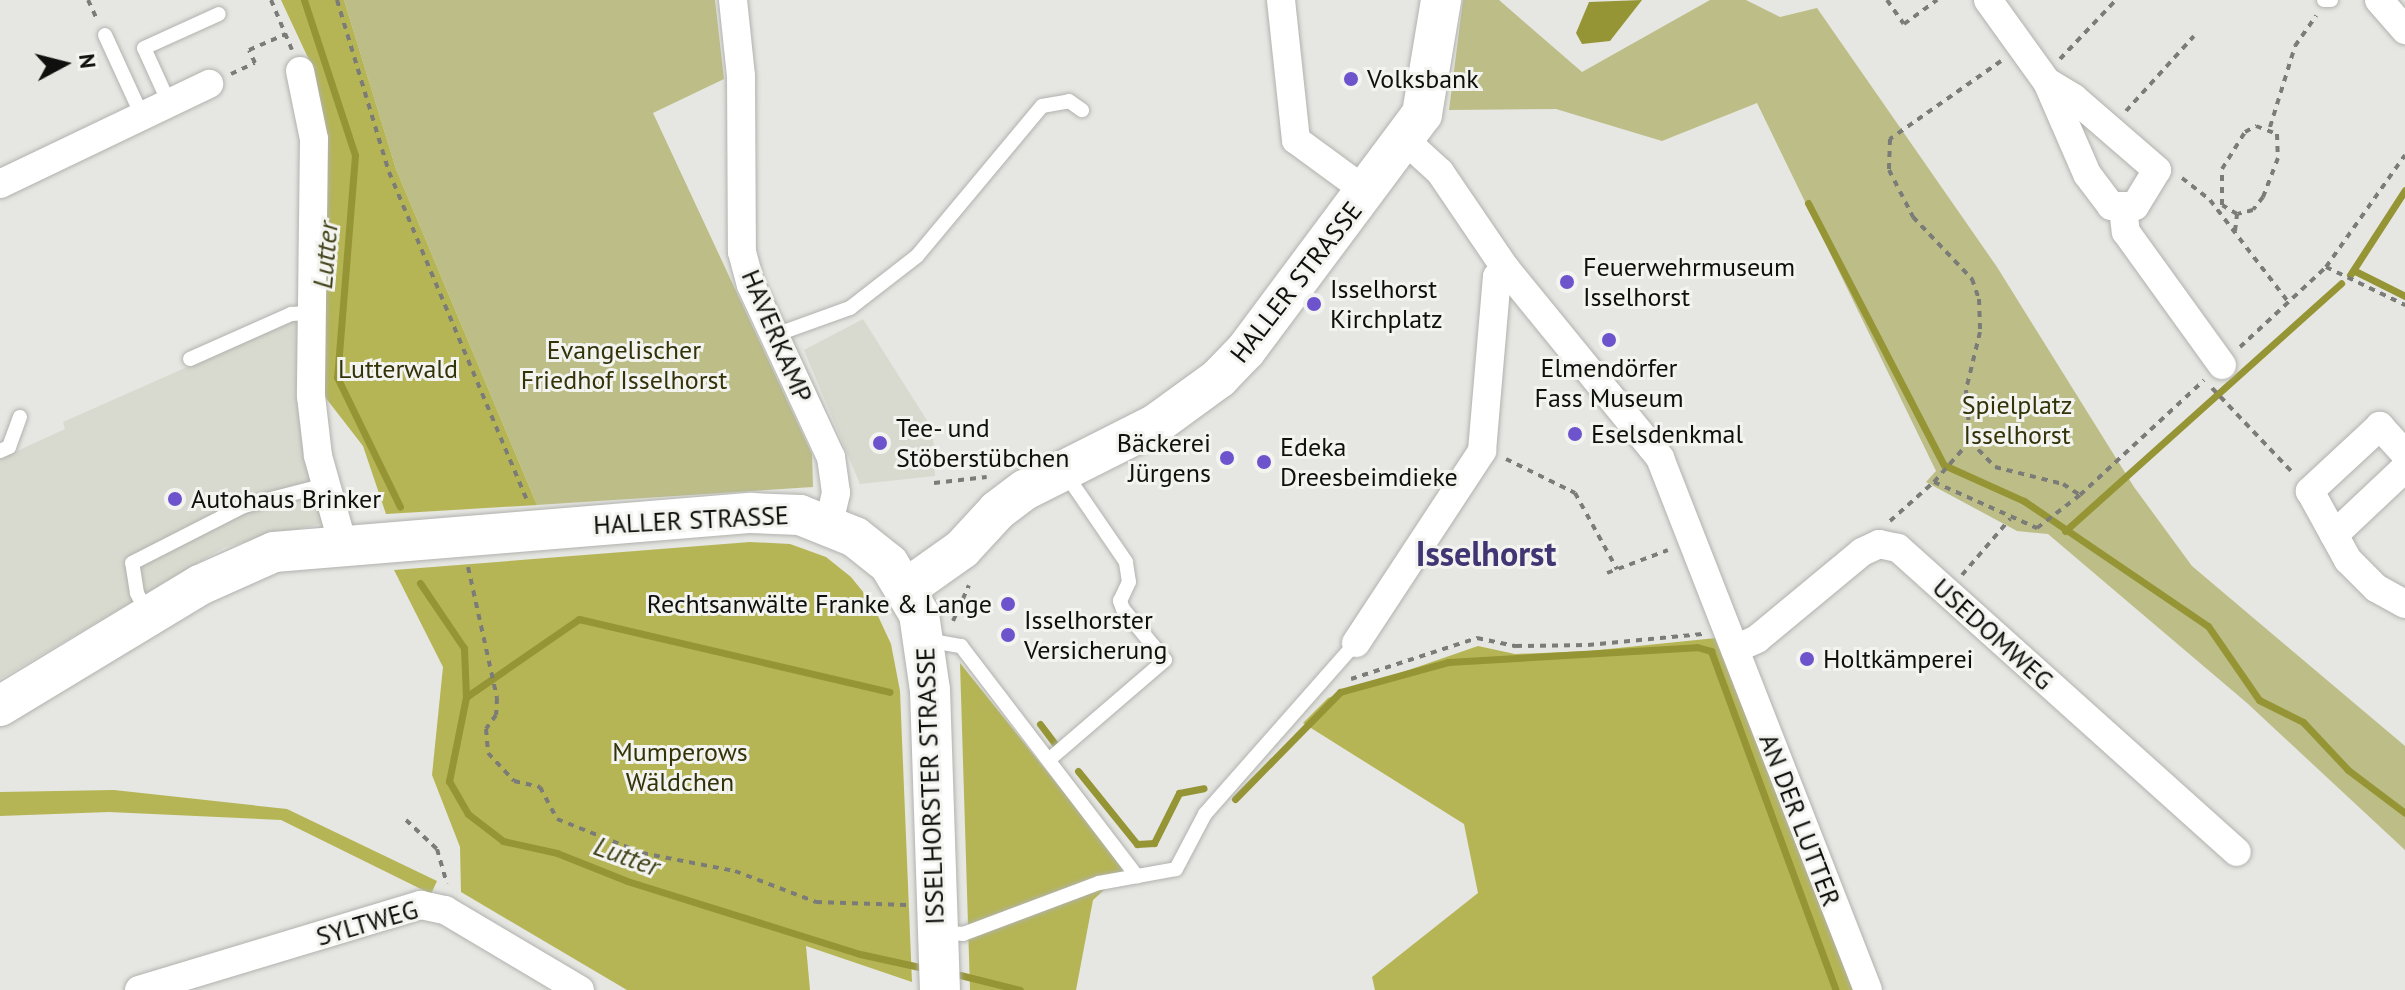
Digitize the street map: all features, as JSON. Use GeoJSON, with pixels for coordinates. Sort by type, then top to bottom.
{"type":"FeatureCollection","features":[{"type":"Feature","properties":{"kind":"street","name":"HAVERKAMP"},"geometry":{"type":"LineString","coordinates":[[733,0],[741,76],[742,252],[775,335],[831,457],[836,493],[829,524]]}},
{"type":"Feature","properties":{"kind":"street"},"geometry":{"type":"LineString","coordinates":[[1281,0],[1296,140],[1367,192]]}},
{"type":"Feature","properties":{"kind":"street","name":"HALLER STRASSE"},"geometry":{"type":"LineString","coordinates":[[0,706],[233,567],[274,552],[751,513],[800,515],[829,524],[889,564],[907,588],[962,549],[998,510],[1063,470],[1156,424],[1219,378],[1270,323],[1406,141],[1422,114],[1441,0]]}},
{"type":"Feature","properties":{"kind":"street"},"geometry":{"type":"LineString","coordinates":[[1988,0],[2019,49],[2045,79],[2157,170],[2135,206],[2123,209],[2111,206],[2087,174],[2045,79]]}},
{"type":"Feature","properties":{"kind":"street"},"geometry":{"type":"LineString","coordinates":[[2379,0],[2405,30]]}},
{"type":"Feature","properties":{"kind":"street"},"geometry":{"type":"LineString","coordinates":[[300,71],[314,139],[308,313],[311,396],[325,485],[343,545]]}},
{"type":"Feature","properties":{"kind":"street"},"geometry":{"type":"LineString","coordinates":[[0,184],[209,84]]}},
{"type":"Feature","properties":{"kind":"street","name":"AN DER LUTTER"},"geometry":{"type":"LineString","coordinates":[[1406,141],[1440,172],[1506,269],[1660,458],[1868,990]]}},
{"type":"Feature","properties":{"kind":"street"},"geometry":{"type":"LineString","coordinates":[[2123,209],[2126,232],[2217,376]]}},
{"type":"Feature","properties":{"kind":"street"},"geometry":{"type":"LineString","coordinates":[[1356,643],[1482,451],[1497,277],[1506,269]]}},
{"type":"Feature","properties":{"kind":"street"},"geometry":{"type":"LineString","coordinates":[[2405,454],[2380,426],[2310,491],[2348,560],[2376,588],[2405,604]]}},
{"type":"Feature","properties":{"kind":"street"},"geometry":{"type":"LineString","coordinates":[[2334,535],[2405,468]]}},
{"type":"Feature","properties":{"kind":"street"},"geometry":{"type":"LineString","coordinates":[[1732,640],[1757,639],[1879,544]]}},
{"type":"Feature","properties":{"kind":"street","name":"USEDOMWEG"},"geometry":{"type":"LineString","coordinates":[[1879,544],[1898,548],[2237,852]]}},
{"type":"Feature","properties":{"kind":"street","name":"ISSELHORSTER STRASSE"},"geometry":{"type":"LineString","coordinates":[[907,588],[926,640],[934,960]]}},
{"type":"Feature","properties":{"kind":"street","name":"SYLTWEG"},"geometry":{"type":"LineString","coordinates":[[139,990],[195,982],[421,905],[445,910],[580,990]]}},
{"type":"Feature","properties":{"kind":"lane"},"geometry":{"type":"LineString","coordinates":[[169,103],[144,48],[219,14]]}},
{"type":"Feature","properties":{"kind":"lane"},"geometry":{"type":"LineString","coordinates":[[105,35],[142,116]]}},
{"type":"Feature","properties":{"kind":"lane"},"geometry":{"type":"LineString","coordinates":[[775,335],[850,308],[917,256],[1042,106],[1069,101],[1082,110]]}},
{"type":"Feature","properties":{"kind":"lane"},"geometry":{"type":"LineString","coordinates":[[190,359],[291,314],[308,313]]}},
{"type":"Feature","properties":{"kind":"lane"},"geometry":{"type":"LineString","coordinates":[[0,451],[9,447],[20,417]]}},
{"type":"Feature","properties":{"kind":"lane"},"geometry":{"type":"LineString","coordinates":[[1051,758],[1165,660],[1123,609],[1120,601],[1129,582],[1126,562],[1063,470]]}},
{"type":"Feature","properties":{"kind":"lane"},"geometry":{"type":"LineString","coordinates":[[149,615],[137,593],[132,563],[244,506],[325,485]]}},
{"type":"Feature","properties":{"kind":"lane"},"geometry":{"type":"LineString","coordinates":[[926,640],[961,646],[1051,758],[1137,876]]}},
{"type":"Feature","properties":{"kind":"lane"},"geometry":{"type":"LineString","coordinates":[[934,960],[963,934],[1099,883],[1176,869],[1205,814],[1356,643]]}},
{"type":"Feature","properties":{"kind":"path"},"geometry":{"type":"LineString","coordinates":[[271,0],[300,71]]}},
{"type":"Feature","properties":{"kind":"path"},"geometry":{"type":"LineString","coordinates":[[337,0],[389,172],[532,512]]}},
{"type":"Feature","properties":{"kind":"path"},"geometry":{"type":"LineString","coordinates":[[1888,0],[1904,24],[1937,0]]}},
{"type":"Feature","properties":{"kind":"path"},"geometry":{"type":"LineString","coordinates":[[2045,79],[2116,0]]}},
{"type":"Feature","properties":{"kind":"path"},"geometry":{"type":"LineString","coordinates":[[2270,127],[2245,132],[2222,169],[2222,205],[2237,214],[2253,210],[2271,182],[2278,142],[2270,127],[2295,46],[2327,1]]}},
{"type":"Feature","properties":{"kind":"path"},"geometry":{"type":"LineString","coordinates":[[209,84],[255,63],[249,50],[286,34]]}},
{"type":"Feature","properties":{"kind":"path"},"geometry":{"type":"LineString","coordinates":[[2110,129],[2194,36]]}},
{"type":"Feature","properties":{"kind":"path"},"geometry":{"type":"LineString","coordinates":[[2019,49],[1890,139],[1889,170],[1913,217],[1972,279],[1979,299],[1980,332],[1966,390],[1970,441],[1995,467],[2063,484],[2080,495]]}},
{"type":"Feature","properties":{"kind":"path"},"geometry":{"type":"LineString","coordinates":[[2157,170],[2168,170],[2192,184],[2235,232],[2289,303]]}},
{"type":"Feature","properties":{"kind":"path"},"geometry":{"type":"LineString","coordinates":[[2235,232],[2237,214]]}},
{"type":"Feature","properties":{"kind":"path"},"geometry":{"type":"LineString","coordinates":[[2326,267],[2405,305]]}},
{"type":"Feature","properties":{"kind":"path"},"geometry":{"type":"LineString","coordinates":[[2217,376],[2225,402],[2310,491]]}},
{"type":"Feature","properties":{"kind":"path"},"geometry":{"type":"LineString","coordinates":[[1879,544],[1881,528],[1934,482],[1970,441]]}},
{"type":"Feature","properties":{"kind":"path"},"geometry":{"type":"LineString","coordinates":[[1526,465],[1575,493],[1617,569]]}},
{"type":"Feature","properties":{"kind":"path"},"geometry":{"type":"LineString","coordinates":[[1934,482],[2010,519],[2037,528],[2057,514]]}},
{"type":"Feature","properties":{"kind":"path"},"geometry":{"type":"LineString","coordinates":[[1948,592],[2010,519]]}},
{"type":"Feature","properties":{"kind":"path"},"geometry":{"type":"LineString","coordinates":[[461,535],[497,698],[496,715],[486,729],[488,753],[514,781],[540,787],[557,819],[642,853],[735,871],[816,902],[934,960]]}},
{"type":"Feature","properties":{"kind":"path"},"geometry":{"type":"LineString","coordinates":[[1607,573],[1693,541]]}},
{"type":"Feature","properties":{"kind":"path"},"geometry":{"type":"LineString","coordinates":[[1321,682],[1327,687],[1477,638],[1516,646],[1732,640]]}},
{"type":"Feature","properties":{"kind":"path"},"geometry":{"type":"LineString","coordinates":[[406,820],[437,849],[447,879],[445,910]]}},
{"type":"Feature","properties":{"kind":"shaded area"},"geometry":{"type":"Polygon","coordinates":[[[1642,0],[1610,41],[1582,44],[1576,33],[1589,2],[1642,0]]]}},
{"type":"Feature","properties":{"kind":"shaded area"},"geometry":{"type":"Polygon","coordinates":[[[300,317],[327,522],[225,547],[0,679],[0,459],[65,429],[63,422],[300,317]]]}},
{"type":"Feature","properties":{"kind":"shaded area"},"geometry":{"type":"Polygon","coordinates":[[[863,319],[933,430],[935,476],[860,484],[804,350],[863,319]]]}},
{"type":"Feature","properties":{"kind":"green space","name":"Lutterwald"},"geometry":{"type":"Polygon","coordinates":[[[281,0],[344,0],[396,169],[537,505],[386,514],[363,446],[325,397],[310,62],[281,0]]]}},
{"type":"Feature","properties":{"kind":"green space","name":"Evangelischer Friedhof Isselhorst"},"geometry":{"type":"Polygon","coordinates":[[[344,0],[715,0],[724,79],[653,113],[812,454],[813,487],[537,505],[396,169],[344,0]]]}},
{"type":"Feature","properties":{"kind":"green space","name":"Spielplatz Isselhorst"},"geometry":{"type":"Polygon","coordinates":[[[1463,0],[1499,0],[1582,72],[1710,0],[1746,0],[1780,17],[1817,8],[1997,267],[2134,487],[2192,566],[2405,746],[2405,850],[2247,703],[2048,534],[2017,531],[1926,482],[1936,471],[1757,103],[1662,141],[1556,109],[1449,110],[1463,0]]]}},
{"type":"Feature","properties":{"kind":"green space","name":"Mumperows Wäldchen"},"geometry":{"type":"Polygon","coordinates":[[[750,542],[790,544],[826,557],[851,577],[872,603],[891,644],[900,691],[912,982],[806,946],[810,990],[627,990],[461,892],[460,847],[432,775],[443,667],[394,570],[750,542]]]}},
{"type":"Feature","properties":{"kind":"green space"},"geometry":{"type":"Polygon","coordinates":[[[1716,638],[1858,990],[1375,990],[1372,977],[1478,893],[1464,824],[1303,723],[1328,698],[1478,646],[1515,654],[1589,651],[1716,638]]]}},
{"type":"Feature","properties":{"kind":"green space"},"geometry":{"type":"Polygon","coordinates":[[[960,663],[1126,870],[1093,900],[1076,990],[970,990],[960,663]]]}},
{"type":"Feature","properties":{"kind":"green space"},"geometry":{"type":"Polygon","coordinates":[[[114,790],[287,809],[437,881],[431,894],[281,820],[109,812],[0,816],[0,792],[114,790]]]}},
{"type":"Feature","properties":{"kind":"waterway","name":"Lutter"},"geometry":{"type":"LineString","coordinates":[[304,0],[355,155],[337,377],[400,507]]}},
{"type":"Feature","properties":{"kind":"waterway"},"geometry":{"type":"LineString","coordinates":[[2350,275],[2405,190]]}},
{"type":"Feature","properties":{"kind":"waterway"},"geometry":{"type":"LineString","coordinates":[[1808,203],[1944,465],[2024,501],[2208,626],[2259,700],[2303,722],[2348,770],[2405,813]]}},
{"type":"Feature","properties":{"kind":"waterway"},"geometry":{"type":"LineString","coordinates":[[2355,271],[2405,296]]}},
{"type":"Feature","properties":{"kind":"waterway"},"geometry":{"type":"LineString","coordinates":[[2065,531],[2341,283]]}},
{"type":"Feature","properties":{"kind":"waterway","name":"Lutter"},"geometry":{"type":"LineString","coordinates":[[420,583],[464,648],[466,697],[449,781],[468,814],[503,841],[557,853],[627,881],[860,954],[928,969]]}},
{"type":"Feature","properties":{"kind":"waterway"},"geometry":{"type":"LineString","coordinates":[[466,697],[579,619],[890,692]]}},
{"type":"Feature","properties":{"kind":"waterway"},"geometry":{"type":"LineString","coordinates":[[1235,799],[1340,692],[1448,662],[1697,647],[1711,651],[1836,990]]}},
{"type":"Feature","properties":{"kind":"waterway"},"geometry":{"type":"LineString","coordinates":[[1040,724],[1056,745]]}},
{"type":"Feature","properties":{"kind":"waterway"},"geometry":{"type":"LineString","coordinates":[[1078,771],[1137,844],[1154,843],[1179,793],[1204,788]]}},
{"type":"Feature","properties":{"kind":"waterway","name":"Lutter"},"geometry":{"type":"LineString","coordinates":[[952,973],[1020,990]]}},
{"type":"Feature","properties":{"kind":"place","name":"Volksbank"},"geometry":{"type":"Point","coordinates":[1351,79]}},
{"type":"Feature","properties":{"kind":"place","name":"Feuerwehrmuseum Isselhorst"},"geometry":{"type":"Point","coordinates":[1567,282]}},
{"type":"Feature","properties":{"kind":"place","name":"Isselhorst Kirchplatz"},"geometry":{"type":"Point","coordinates":[1314,304]}},
{"type":"Feature","properties":{"kind":"place","name":"Elmendörfer Fass Museum"},"geometry":{"type":"Point","coordinates":[1609,340]}},
{"type":"Feature","properties":{"kind":"place","name":"Eselsdenkmal"},"geometry":{"type":"Point","coordinates":[1575,434]}},
{"type":"Feature","properties":{"kind":"place","name":"Tee- und Stöberstübchen"},"geometry":{"type":"Point","coordinates":[880,443]}},
{"type":"Feature","properties":{"kind":"place","name":"Bäckerei Jürgens"},"geometry":{"type":"Point","coordinates":[1227,458]}},
{"type":"Feature","properties":{"kind":"place","name":"Edeka Dreesbeimdieke"},"geometry":{"type":"Point","coordinates":[1264,462]}},
{"type":"Feature","properties":{"kind":"place","name":"Autohaus Brinker"},"geometry":{"type":"Point","coordinates":[175,499]}},
{"type":"Feature","properties":{"kind":"place","name":"Rechtsanwälte Franke & Lange"},"geometry":{"type":"Point","coordinates":[1008,604]}},
{"type":"Feature","properties":{"kind":"place","name":"Isselhorster Versicherung"},"geometry":{"type":"Point","coordinates":[1008,635]}},
{"type":"Feature","properties":{"kind":"place","name":"Holtkämperei"},"geometry":{"type":"Point","coordinates":[1807,659]}},
{"type":"Feature","properties":{"kind":"district","name":"Isselhorst"},"geometry":{"type":"Point","coordinates":[1486,554]}}]}
